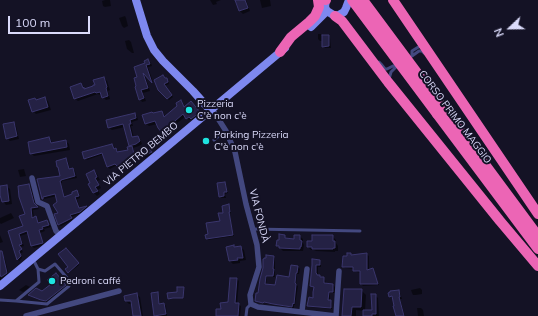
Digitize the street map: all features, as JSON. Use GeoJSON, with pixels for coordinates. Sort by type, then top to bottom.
{"type":"FeatureCollection","features":[{"type":"Feature","properties":{"kind":"highway"},"geometry":{"type":"LineString","coordinates":[[280,52],[291,36],[315,16],[319,7],[318,0]]}},
{"type":"Feature","properties":{"kind":"highway","name":"CORSO PRIMO MAGGIO"},"geometry":{"type":"LineString","coordinates":[[363,0],[538,249]]}},
{"type":"Feature","properties":{"kind":"highway"},"geometry":{"type":"LineString","coordinates":[[392,0],[538,214]]}},
{"type":"Feature","properties":{"kind":"highway","name":"CORSO PRIMO MAGGIO"},"geometry":{"type":"LineString","coordinates":[[349,3],[441,112],[538,236]]}},
{"type":"Feature","properties":{"kind":"highway"},"geometry":{"type":"LineString","coordinates":[[331,13],[342,21],[388,82],[538,266]]}},
{"type":"Feature","properties":{"kind":"main road"},"geometry":{"type":"LineString","coordinates":[[136,0],[147,36],[154,50],[162,61],[211,109]]}},
{"type":"Feature","properties":{"kind":"main road"},"geometry":{"type":"LineString","coordinates":[[326,0],[325,7],[331,13]]}},
{"type":"Feature","properties":{"kind":"main road","name":"VIA PIETRO BEMBO"},"geometry":{"type":"LineString","coordinates":[[0,286],[309,28],[331,13],[339,15],[344,12],[349,3]]}},
{"type":"Feature","properties":{"kind":"street","name":"VIA FONDÀ"},"geometry":{"type":"LineString","coordinates":[[211,109],[226,131],[235,152],[246,204],[257,245],[258,267],[250,295],[251,304]]}},
{"type":"Feature","properties":{"kind":"street"},"geometry":{"type":"LineString","coordinates":[[32,178],[38,202],[47,206],[56,231],[60,235]]}},
{"type":"Feature","properties":{"kind":"street"},"geometry":{"type":"LineString","coordinates":[[302,311],[307,269]]}},
{"type":"Feature","properties":{"kind":"street"},"geometry":{"type":"LineString","coordinates":[[251,304],[258,307],[336,316],[339,271]]}},
{"type":"Feature","properties":{"kind":"street"},"geometry":{"type":"LineString","coordinates":[[26,316],[119,291]]}},
{"type":"Feature","properties":{"kind":"lane"},"geometry":{"type":"LineString","coordinates":[[349,3],[357,0]]}},
{"type":"Feature","properties":{"kind":"lane"},"geometry":{"type":"LineString","coordinates":[[412,56],[412,51],[420,46],[417,37]]}},
{"type":"Feature","properties":{"kind":"lane"},"geometry":{"type":"LineString","coordinates":[[388,82],[391,72],[398,65],[418,52],[422,51],[427,58],[434,61]]}},
{"type":"Feature","properties":{"kind":"lane"},"geometry":{"type":"LineString","coordinates":[[374,64],[379,62],[385,69],[398,65]]}},
{"type":"Feature","properties":{"kind":"lane"},"geometry":{"type":"LineString","coordinates":[[214,140],[226,131]]}},
{"type":"Feature","properties":{"kind":"lane"},"geometry":{"type":"LineString","coordinates":[[253,229],[360,231]]}},
{"type":"Feature","properties":{"kind":"lane"},"geometry":{"type":"LineString","coordinates":[[16,301],[39,282],[38,269],[32,259]]}},
{"type":"Feature","properties":{"kind":"lane"},"geometry":{"type":"LineString","coordinates":[[0,300],[46,304],[69,286],[68,279],[54,264],[45,271],[38,269]]}},
{"type":"Feature","properties":{"kind":"lane"},"geometry":{"type":"LineString","coordinates":[[246,316],[247,308],[251,304]]}},
{"type":"Feature","properties":{"kind":"building"},"geometry":{"type":"Polygon","coordinates":[[[235,0],[245,0],[248,8],[239,11],[235,0]]]}},
{"type":"Feature","properties":{"kind":"building"},"geometry":{"type":"Polygon","coordinates":[[[322,35],[329,35],[329,46],[322,47],[322,35]]]}},
{"type":"Feature","properties":{"kind":"building"},"geometry":{"type":"Polygon","coordinates":[[[148,59],[150,64],[146,65],[152,83],[143,73],[148,88],[141,90],[144,98],[139,100],[135,87],[134,78],[137,77],[134,67],[145,63],[144,61],[148,59]]]}},
{"type":"Feature","properties":{"kind":"building"},"geometry":{"type":"Polygon","coordinates":[[[163,75],[167,78],[168,82],[164,84],[172,95],[167,99],[158,90],[154,80],[163,75]]]}},
{"type":"Feature","properties":{"kind":"building"},"geometry":{"type":"Polygon","coordinates":[[[104,77],[108,96],[102,98],[100,92],[95,92],[74,99],[70,87],[81,83],[84,89],[95,85],[93,80],[104,77]]]}},
{"type":"Feature","properties":{"kind":"building"},"geometry":{"type":"Polygon","coordinates":[[[45,97],[48,107],[32,112],[28,100],[35,98],[36,100],[45,97]]]}},
{"type":"Feature","properties":{"kind":"building"},"geometry":{"type":"Polygon","coordinates":[[[181,100],[184,107],[191,101],[200,112],[191,119],[189,117],[186,119],[183,114],[168,127],[170,129],[163,134],[155,121],[145,124],[142,115],[162,111],[164,117],[177,106],[176,103],[181,100]]]}},
{"type":"Feature","properties":{"kind":"building"},"geometry":{"type":"Polygon","coordinates":[[[135,113],[136,118],[130,120],[131,124],[129,124],[132,137],[138,136],[140,141],[129,146],[123,124],[108,128],[106,120],[135,113]]]}},
{"type":"Feature","properties":{"kind":"building"},"geometry":{"type":"Polygon","coordinates":[[[14,122],[17,136],[6,139],[3,124],[14,122]]]}},
{"type":"Feature","properties":{"kind":"building"},"geometry":{"type":"Polygon","coordinates":[[[49,137],[51,143],[66,140],[67,147],[30,154],[28,142],[49,137]]]}},
{"type":"Feature","properties":{"kind":"building"},"geometry":{"type":"Polygon","coordinates":[[[112,144],[114,149],[116,148],[117,152],[128,150],[127,147],[132,146],[134,154],[139,152],[139,154],[150,149],[152,152],[133,161],[131,158],[119,168],[115,164],[107,167],[102,153],[84,159],[82,152],[112,144]]]}},
{"type":"Feature","properties":{"kind":"building"},"geometry":{"type":"Polygon","coordinates":[[[66,158],[69,169],[73,168],[75,176],[60,181],[64,197],[77,190],[79,196],[75,197],[79,208],[87,206],[80,212],[70,215],[72,218],[58,225],[54,214],[58,213],[53,205],[57,202],[55,194],[43,197],[42,199],[37,179],[60,176],[56,161],[66,158]]]}},
{"type":"Feature","properties":{"kind":"building"},"geometry":{"type":"Polygon","coordinates":[[[94,170],[97,177],[95,178],[99,185],[95,187],[98,191],[93,193],[88,184],[90,183],[86,174],[94,170]]]}},
{"type":"Feature","properties":{"kind":"building"},"geometry":{"type":"Polygon","coordinates":[[[225,182],[227,192],[224,192],[224,196],[219,197],[217,183],[225,182]]]}},
{"type":"Feature","properties":{"kind":"building"},"geometry":{"type":"Polygon","coordinates":[[[29,184],[34,203],[38,207],[31,208],[32,218],[36,216],[38,223],[47,220],[49,225],[42,227],[43,229],[39,230],[43,243],[31,246],[27,231],[19,234],[22,244],[19,245],[22,249],[19,251],[21,256],[17,260],[8,231],[23,226],[19,216],[25,214],[19,197],[18,186],[29,184]]]}},
{"type":"Feature","properties":{"kind":"building"},"geometry":{"type":"Polygon","coordinates":[[[7,185],[9,201],[2,202],[0,186],[7,185]]]}},
{"type":"Feature","properties":{"kind":"building"},"geometry":{"type":"Polygon","coordinates":[[[229,204],[233,235],[206,239],[205,235],[208,234],[206,223],[220,221],[218,213],[223,213],[222,206],[229,204]]]}},
{"type":"Feature","properties":{"kind":"building"},"geometry":{"type":"Polygon","coordinates":[[[279,234],[285,235],[285,238],[294,239],[294,235],[300,235],[300,240],[302,241],[300,249],[279,248],[279,246],[276,246],[277,240],[279,240],[279,234]]]}},
{"type":"Feature","properties":{"kind":"building"},"geometry":{"type":"Polygon","coordinates":[[[312,235],[333,235],[335,248],[312,249],[312,247],[307,247],[307,241],[312,241],[312,235]]]}},
{"type":"Feature","properties":{"kind":"building"},"geometry":{"type":"Polygon","coordinates":[[[234,245],[234,247],[241,246],[243,258],[237,258],[238,260],[229,261],[226,247],[234,245]]]}},
{"type":"Feature","properties":{"kind":"building"},"geometry":{"type":"Polygon","coordinates":[[[66,248],[79,263],[68,273],[65,269],[68,267],[58,254],[66,248]]]}},
{"type":"Feature","properties":{"kind":"building"},"geometry":{"type":"Polygon","coordinates":[[[0,251],[2,251],[7,273],[1,277],[0,274],[0,251]]]}},
{"type":"Feature","properties":{"kind":"building"},"geometry":{"type":"Polygon","coordinates":[[[347,253],[351,253],[351,255],[367,253],[367,270],[373,268],[378,284],[360,284],[360,271],[353,271],[353,267],[342,267],[343,256],[347,256],[347,253]]]}},
{"type":"Feature","properties":{"kind":"building"},"geometry":{"type":"Polygon","coordinates":[[[266,255],[274,256],[274,269],[273,276],[266,276],[265,284],[275,285],[277,275],[289,277],[291,265],[298,266],[296,273],[294,304],[293,303],[292,307],[255,301],[263,268],[263,259],[266,258],[266,255]]]}},
{"type":"Feature","properties":{"kind":"building"},"geometry":{"type":"Polygon","coordinates":[[[312,259],[320,260],[320,265],[316,265],[317,275],[324,277],[324,283],[333,284],[333,292],[329,292],[328,300],[331,300],[331,308],[307,306],[309,297],[313,298],[314,287],[310,286],[312,259]]]}},
{"type":"Feature","properties":{"kind":"building"},"geometry":{"type":"Polygon","coordinates":[[[56,273],[66,285],[46,301],[28,295],[36,288],[42,291],[51,284],[47,280],[56,273]]]}},
{"type":"Feature","properties":{"kind":"building"},"geometry":{"type":"Polygon","coordinates":[[[230,278],[237,278],[235,303],[239,303],[238,316],[216,316],[216,309],[221,309],[220,303],[228,302],[230,278]]]}},
{"type":"Feature","properties":{"kind":"building"},"geometry":{"type":"Polygon","coordinates":[[[177,287],[184,287],[183,298],[168,299],[167,293],[177,292],[177,287]]]}},
{"type":"Feature","properties":{"kind":"building"},"geometry":{"type":"Polygon","coordinates":[[[344,289],[362,289],[361,307],[352,307],[351,316],[342,316],[344,289]]]}},
{"type":"Feature","properties":{"kind":"building"},"geometry":{"type":"Polygon","coordinates":[[[399,290],[399,297],[404,316],[396,316],[392,296],[389,297],[388,293],[390,291],[399,290]]]}},
{"type":"Feature","properties":{"kind":"building"},"geometry":{"type":"Polygon","coordinates":[[[158,292],[159,304],[164,303],[166,314],[154,316],[151,293],[158,292]]]}},
{"type":"Feature","properties":{"kind":"building"},"geometry":{"type":"Polygon","coordinates":[[[137,293],[141,316],[133,316],[131,301],[125,301],[124,296],[137,293]]]}},
{"type":"Feature","properties":{"kind":"building"},"geometry":{"type":"Polygon","coordinates":[[[371,294],[376,294],[376,314],[372,314],[372,316],[363,316],[363,310],[372,310],[371,294]]]}},
{"type":"Feature","properties":{"kind":"place","name":"Pizzeria C'è non c'è"},"geometry":{"type":"Point","coordinates":[189,110]}},
{"type":"Feature","properties":{"kind":"place","name":"Parking Pizzeria C'è non c'è"},"geometry":{"type":"Point","coordinates":[206,141]}},
{"type":"Feature","properties":{"kind":"place","name":"Pedroni caffé"},"geometry":{"type":"Point","coordinates":[52,281]}}]}
